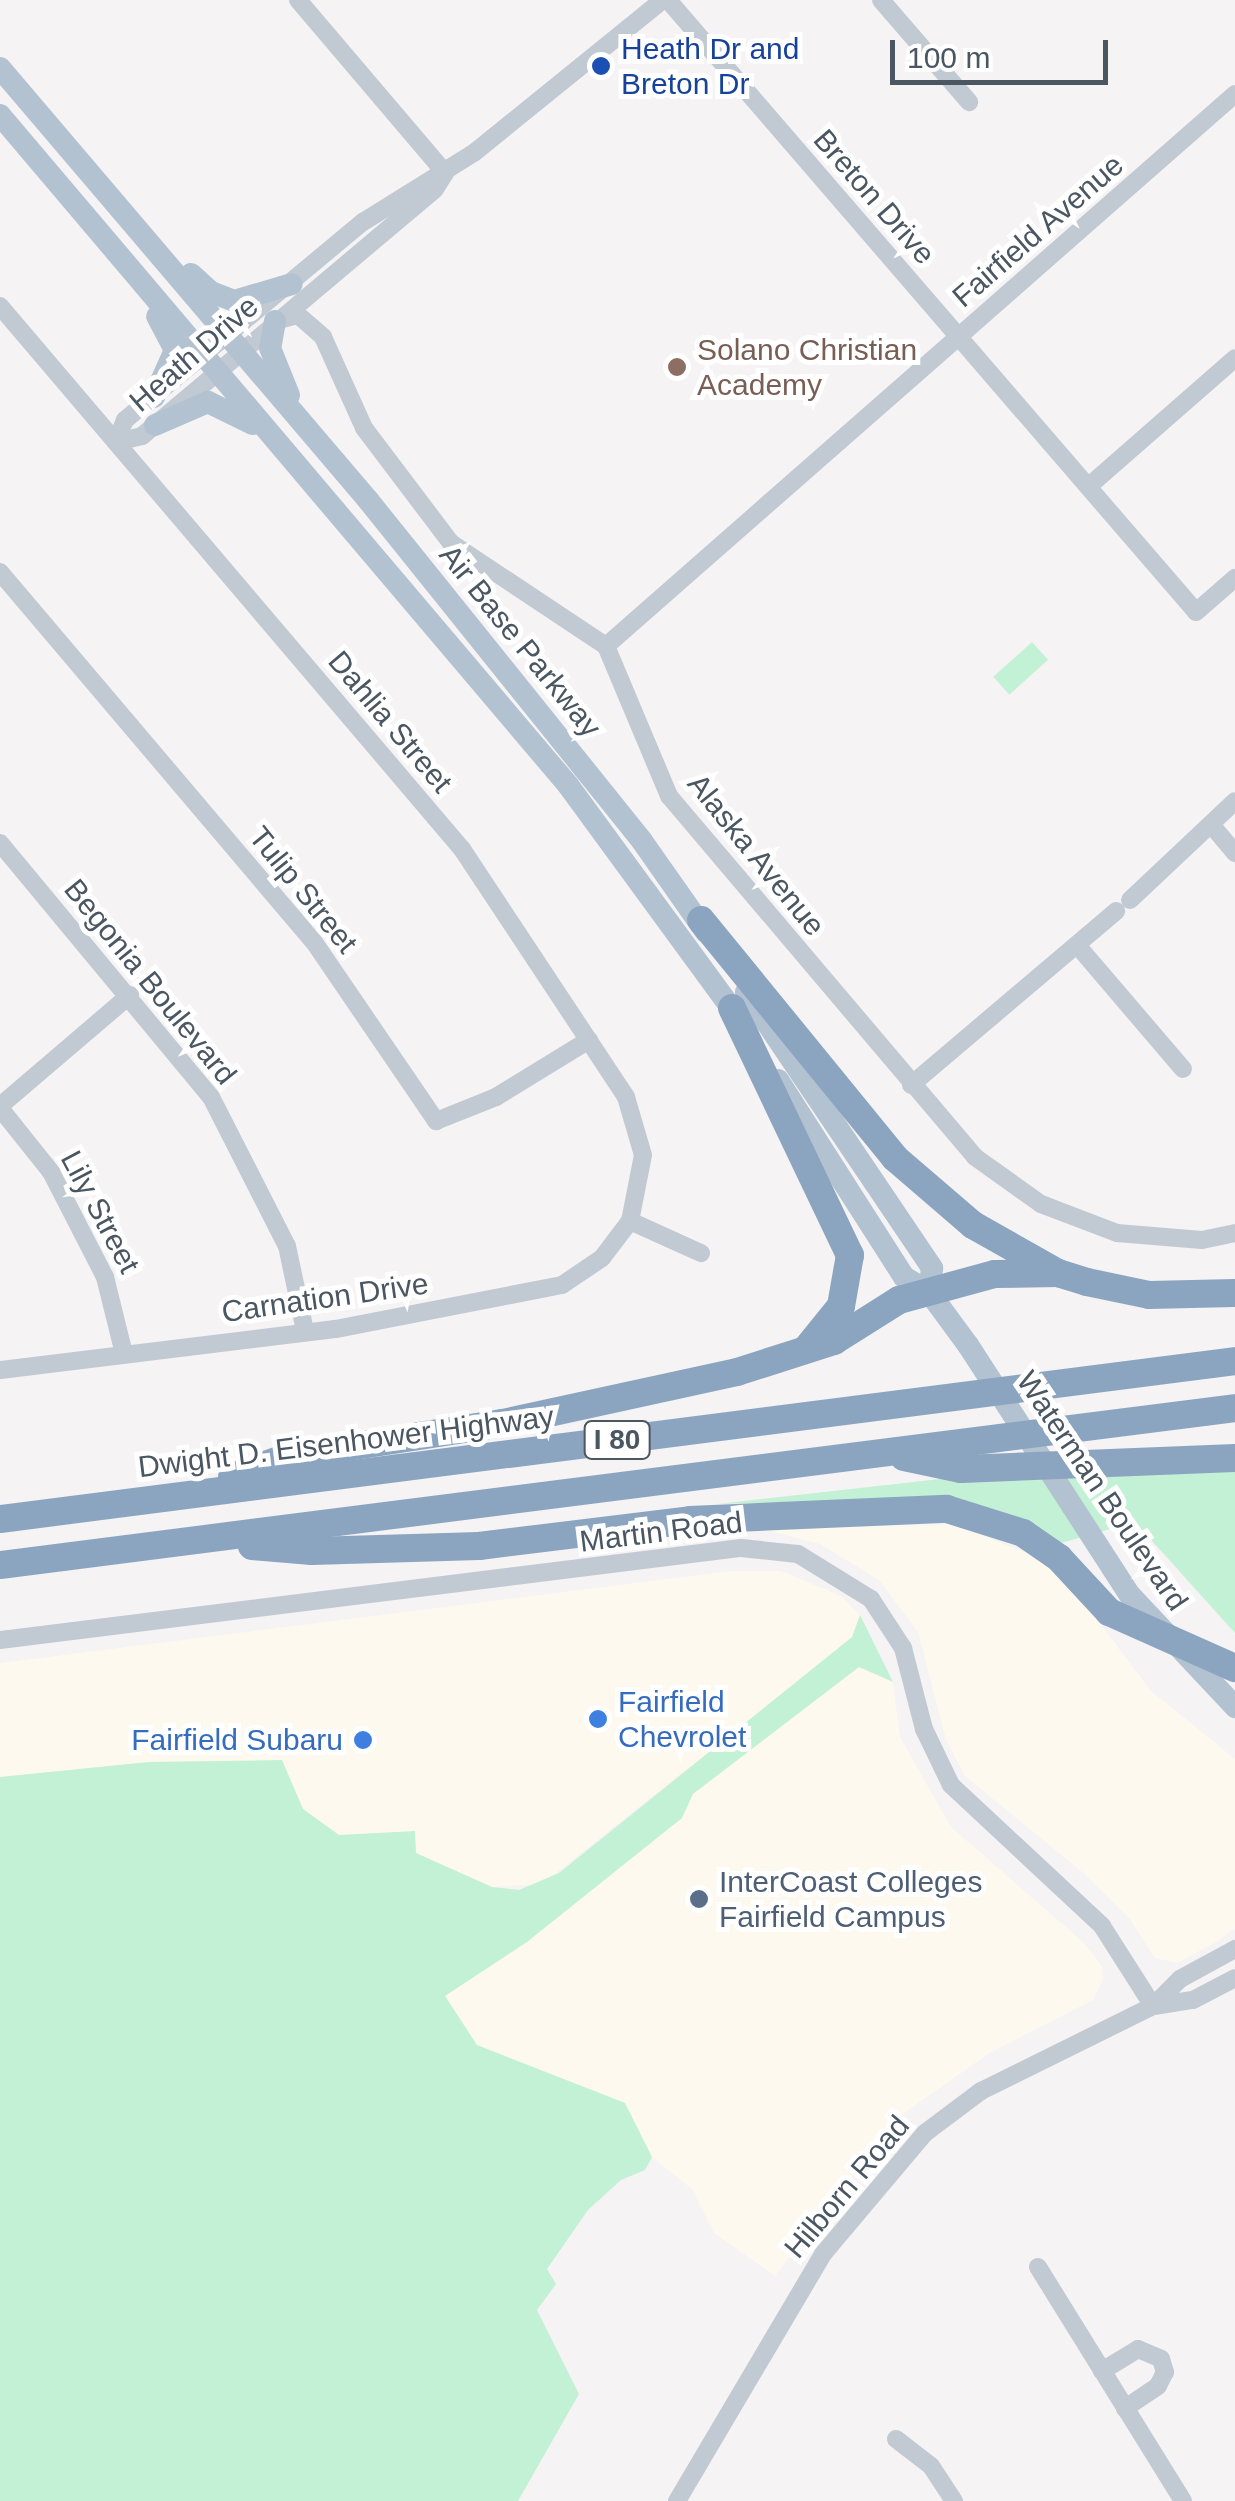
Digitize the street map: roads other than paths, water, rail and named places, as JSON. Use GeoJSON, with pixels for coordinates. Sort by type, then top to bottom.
{"type":"FeatureCollection","features":[{"type":"Feature","properties":{"kind":"highway"},"geometry":{"type":"LineString","coordinates":[[700,920],[895,1158],[972,1225],[1058,1273]]}},
{"type":"Feature","properties":{"kind":"highway"},"geometry":{"type":"LineString","coordinates":[[732,1008],[850,1255],[841,1306],[799,1356]]}},
{"type":"Feature","properties":{"kind":"highway"},"geometry":{"type":"LineString","coordinates":[[184,1496],[290,1456],[503,1423],[799,1356],[899,1300],[996,1274],[1058,1273],[1150,1294],[1235,1293]]}},
{"type":"Feature","properties":{"kind":"highway","name":"Dwight D. Eisenhower Highway"},"geometry":{"type":"LineString","coordinates":[[0,1519],[1235,1360]]}},
{"type":"Feature","properties":{"kind":"highway","name":"I 80"},"geometry":{"type":"LineString","coordinates":[[0,1566],[1235,1408]]}},
{"type":"Feature","properties":{"kind":"highway"},"geometry":{"type":"LineString","coordinates":[[883,1453],[961,1469],[1235,1458]]}},
{"type":"Feature","properties":{"kind":"highway"},"geometry":{"type":"LineString","coordinates":[[196,1540],[312,1551],[479,1546],[690,1520],[947,1510],[1023,1533],[1059,1558],[1109,1612],[1235,1668]]}},
{"type":"Feature","properties":{"kind":"main road","name":"Air Base Parkway"},"geometry":{"type":"LineString","coordinates":[[0,68],[297,417],[586,769],[700,920],[932,1268],[929,1292]]}},
{"type":"Feature","properties":{"kind":"main road","name":"Air Base Parkway"},"geometry":{"type":"LineString","coordinates":[[0,115],[568,785],[732,1008],[904,1278],[929,1292],[968,1345]]}},
{"type":"Feature","properties":{"kind":"main road"},"geometry":{"type":"LineString","coordinates":[[83,166],[144,218],[211,292],[245,300],[292,284]]}},
{"type":"Feature","properties":{"kind":"main road"},"geometry":{"type":"LineString","coordinates":[[125,261],[175,350],[154,398]]}},
{"type":"Feature","properties":{"kind":"main road"},"geometry":{"type":"LineString","coordinates":[[275,321],[270,348],[297,417]]}},
{"type":"Feature","properties":{"kind":"main road"},"geometry":{"type":"LineString","coordinates":[[155,425],[208,402],[273,436]]}},
{"type":"Feature","properties":{"kind":"main road","name":"Waterman Boulevard"},"geometry":{"type":"LineString","coordinates":[[968,1345],[1072,1498],[1091,1540],[1166,1638],[1235,1708]]}},
{"type":"Feature","properties":{"kind":"street"},"geometry":{"type":"LineString","coordinates":[[298,0],[445,173]]}},
{"type":"Feature","properties":{"kind":"street","name":"Heath Drive"},"geometry":{"type":"LineString","coordinates":[[116,442],[142,436],[155,425],[292,284],[379,211],[445,173],[665,0]]}},
{"type":"Feature","properties":{"kind":"street","name":"Breton Drive"},"geometry":{"type":"LineString","coordinates":[[665,0],[1196,612],[1235,578]]}},
{"type":"Feature","properties":{"kind":"street"},"geometry":{"type":"LineString","coordinates":[[881,0],[969,102]]}},
{"type":"Feature","properties":{"kind":"street","name":"Fairfield Avenue"},"geometry":{"type":"LineString","coordinates":[[606,646],[1235,94]]}},
{"type":"Feature","properties":{"kind":"street","name":"Heath Drive"},"geometry":{"type":"LineString","coordinates":[[235,344],[275,321],[436,189],[445,173]]}},
{"type":"Feature","properties":{"kind":"street","name":"Dahlia Street"},"geometry":{"type":"LineString","coordinates":[[0,306],[462,849],[588,1040],[637,1124],[642,1178],[630,1221]]}},
{"type":"Feature","properties":{"kind":"street"},"geometry":{"type":"LineString","coordinates":[[275,321],[298,315],[323,337],[376,446],[465,556],[606,646]]}},
{"type":"Feature","properties":{"kind":"street"},"geometry":{"type":"LineString","coordinates":[[1089,486],[1235,358]]}},
{"type":"Feature","properties":{"kind":"street","name":"Heath Drive"},"geometry":{"type":"LineString","coordinates":[[116,442],[125,420],[212,364]]}},
{"type":"Feature","properties":{"kind":"street","name":"Tulip Street"},"geometry":{"type":"LineString","coordinates":[[0,572],[314,942],[436,1122],[496,1097],[588,1040]]}},
{"type":"Feature","properties":{"kind":"street","name":"Alaska Avenue"},"geometry":{"type":"LineString","coordinates":[[606,646],[669,796],[911,1085],[1007,1184],[1072,1218],[1154,1238],[1235,1233]]}},
{"type":"Feature","properties":{"kind":"street"},"geometry":{"type":"LineString","coordinates":[[911,1085],[1214,828],[1235,801]]}},
{"type":"Feature","properties":{"kind":"street"},"geometry":{"type":"LineString","coordinates":[[1214,828],[1235,853]]}},
{"type":"Feature","properties":{"kind":"street","name":"Begonia Boulevard"},"geometry":{"type":"LineString","coordinates":[[0,843],[211,1097],[286,1246],[305,1332]]}},
{"type":"Feature","properties":{"kind":"street"},"geometry":{"type":"LineString","coordinates":[[1077,945],[1183,1069]]}},
{"type":"Feature","properties":{"kind":"street"},"geometry":{"type":"LineString","coordinates":[[0,1107],[130,995]]}},
{"type":"Feature","properties":{"kind":"street","name":"Lily Street"},"geometry":{"type":"LineString","coordinates":[[0,1107],[51,1172],[105,1278],[124,1354]]}},
{"type":"Feature","properties":{"kind":"street"},"geometry":{"type":"LineString","coordinates":[[630,1221],[701,1254]]}},
{"type":"Feature","properties":{"kind":"street","name":"Carnation Drive"},"geometry":{"type":"LineString","coordinates":[[0,1370],[305,1332],[562,1285],[602,1258],[630,1221]]}},
{"type":"Feature","properties":{"kind":"street","name":"Martin Road"},"geometry":{"type":"LineString","coordinates":[[0,1640],[724,1550],[798,1554],[871,1598],[903,1648],[924,1729],[951,1785],[1102,1926],[1154,2006]]}},
{"type":"Feature","properties":{"kind":"street","name":"Hilborn Road"},"geometry":{"type":"LineString","coordinates":[[1154,2006],[1180,1979],[1235,1949]]}},
{"type":"Feature","properties":{"kind":"street","name":"Hilborn Road"},"geometry":{"type":"LineString","coordinates":[[677,2501],[794,2298],[890,2169],[981,2091],[1154,2006],[1193,2000],[1235,1978]]}},
{"type":"Feature","properties":{"kind":"street"},"geometry":{"type":"LineString","coordinates":[[1038,2267],[1183,2501]]}},
{"type":"Feature","properties":{"kind":"street"},"geometry":{"type":"LineString","coordinates":[[1102,2371],[1138,2349],[1162,2359],[1166,2372],[1158,2386],[1125,2408]]}},
{"type":"Feature","properties":{"kind":"street"},"geometry":{"type":"LineString","coordinates":[[896,2439],[931,2466],[954,2501]]}},
{"type":"Feature","properties":{"kind":"place","name":"Heath Dr and Breton Dr"},"geometry":{"type":"Point","coordinates":[601,66]}},
{"type":"Feature","properties":{"kind":"place","name":"Solano Christian Academy"},"geometry":{"type":"Point","coordinates":[677,367]}},
{"type":"Feature","properties":{"kind":"place","name":"Fairfield Chevrolet"},"geometry":{"type":"Point","coordinates":[598,1719]}},
{"type":"Feature","properties":{"kind":"place","name":"Fairfield Subaru"},"geometry":{"type":"Point","coordinates":[363,1740]}},
{"type":"Feature","properties":{"kind":"place","name":"InterCoast Colleges Fairfield Campus"},"geometry":{"type":"Point","coordinates":[699,1899]}}]}
